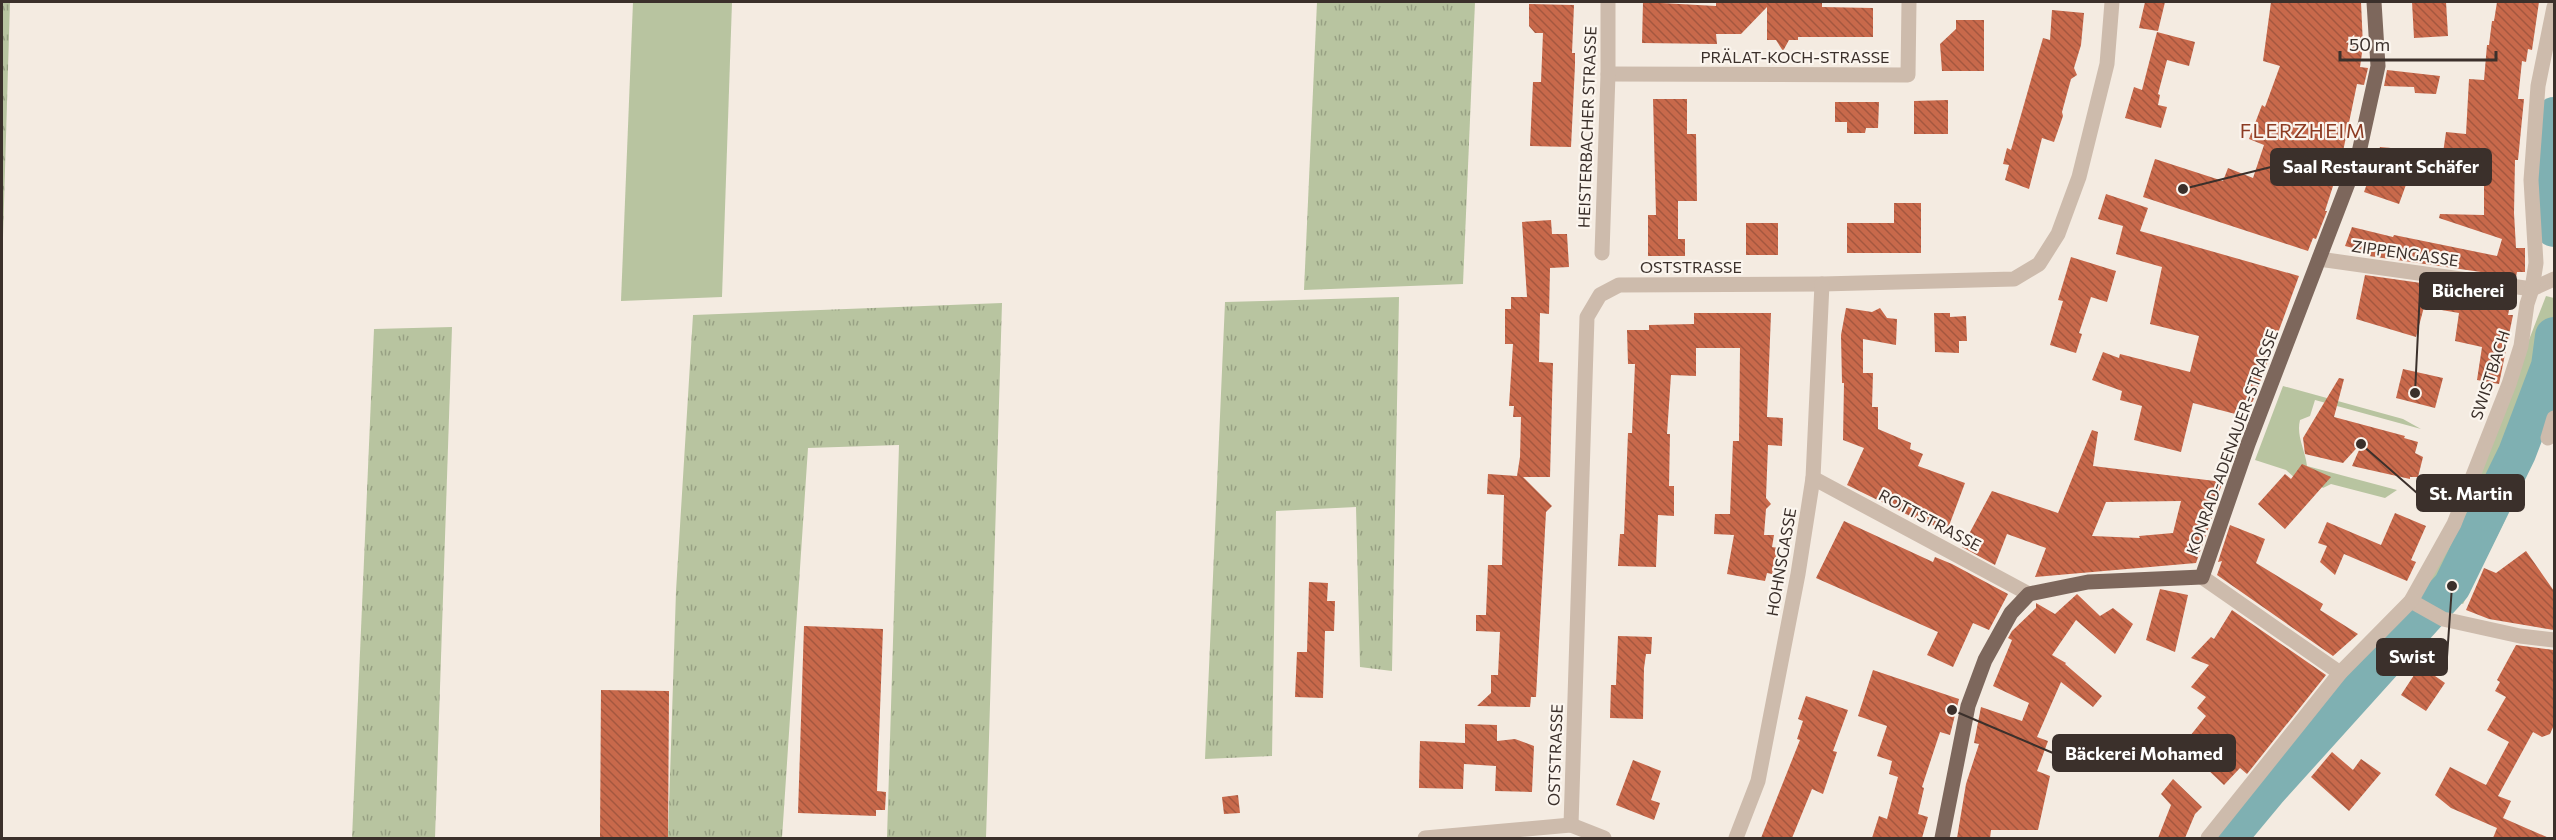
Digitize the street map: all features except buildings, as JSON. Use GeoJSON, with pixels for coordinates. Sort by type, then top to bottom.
{"type":"FeatureCollection","features":[{"type":"Feature","properties":{"kind":"main road","name":"KONRAD-ADENAUER-STRASSE"},"geometry":{"type":"LineString","coordinates":[[2029,594],[2088,582],[2202,577],[2248,444],[2358,157],[2378,66],[2374,2]]}},
{"type":"Feature","properties":{"kind":"main road"},"geometry":{"type":"LineString","coordinates":[[1942,838],[1968,706],[1985,660],[2011,613],[2029,594]]}},
{"type":"Feature","properties":{"kind":"street","name":"HEISTERBACHER STRASSE"},"geometry":{"type":"LineString","coordinates":[[1602,253],[1608,2]]}},
{"type":"Feature","properties":{"kind":"street","name":"PRÄLAT-KOCH-STRASSE"},"geometry":{"type":"LineString","coordinates":[[1608,74],[1908,75],[1909,2]]}},
{"type":"Feature","properties":{"kind":"street","name":"OSTSTRASSE"},"geometry":{"type":"LineString","coordinates":[[1571,825],[1587,317],[1600,295],[1619,285],[1822,284],[2014,279],[2039,264],[2058,234],[2079,177],[2107,64],[2112,2]]}},
{"type":"Feature","properties":{"kind":"street","name":"SWISTBACH"},"geometry":{"type":"LineString","coordinates":[[2208,838],[2340,673],[2414,603],[2454,524],[2481,459],[2521,346],[2527,304],[2542,284],[2536,263],[2531,180],[2538,86],[2554,7]]}},
{"type":"Feature","properties":{"kind":"street","name":"ZIPPENGASSE"},"geometry":{"type":"LineString","coordinates":[[2319,259],[2542,284]]}},
{"type":"Feature","properties":{"kind":"street","name":"HOHNSGASSE"},"geometry":{"type":"LineString","coordinates":[[1736,838],[1758,781],[1813,478],[1822,284]]}},
{"type":"Feature","properties":{"kind":"street"},"geometry":{"type":"LineString","coordinates":[[2548,438],[2554,418]]}},
{"type":"Feature","properties":{"kind":"street","name":"ROTTSTRASSE"},"geometry":{"type":"LineString","coordinates":[[1813,478],[2029,594]]}},
{"type":"Feature","properties":{"kind":"street"},"geometry":{"type":"LineString","coordinates":[[2202,577],[2340,673]]}},
{"type":"Feature","properties":{"kind":"street"},"geometry":{"type":"LineString","coordinates":[[2414,603],[2443,619],[2520,636],[2554,640]]}},
{"type":"Feature","properties":{"kind":"street"},"geometry":{"type":"LineString","coordinates":[[1425,838],[1571,825],[1604,838]]}},
{"type":"Feature","properties":{"kind":"green space"},"geometry":{"type":"Polygon","coordinates":[[[2,2],[10,2],[2,271],[2,2]]]}},
{"type":"Feature","properties":{"kind":"green space"},"geometry":{"type":"Polygon","coordinates":[[[633,2],[732,2],[722,297],[621,301],[633,2]]]}},
{"type":"Feature","properties":{"kind":"green space"},"geometry":{"type":"Polygon","coordinates":[[[1317,2],[1475,2],[1463,284],[1304,290],[1317,2]]]}},
{"type":"Feature","properties":{"kind":"green space"},"geometry":{"type":"Polygon","coordinates":[[[2546,296],[2554,298],[2554,373],[2548,404],[2505,520],[2463,604],[2422,589],[2454,533],[2546,296]]]}},
{"type":"Feature","properties":{"kind":"green space"},"geometry":{"type":"Polygon","coordinates":[[[1399,297],[1392,671],[1360,667],[1356,507],[1276,511],[1272,756],[1205,759],[1225,302],[1399,297]]]}},
{"type":"Feature","properties":{"kind":"green space"},"geometry":{"type":"Polygon","coordinates":[[[1002,303],[986,838],[887,838],[899,445],[808,448],[782,838],[668,838],[676,591],[693,315],[1002,303]]]}},
{"type":"Feature","properties":{"kind":"green space"},"geometry":{"type":"Polygon","coordinates":[[[452,327],[435,838],[352,838],[374,329],[452,327]]]}},
{"type":"Feature","properties":{"kind":"green space"},"geometry":{"type":"Polygon","coordinates":[[[2283,386],[2403,419],[2421,429],[2315,400],[2310,416],[2300,420],[2300,437],[2307,466],[2397,490],[2385,498],[2331,484],[2323,488],[2303,471],[2296,479],[2286,470],[2255,460],[2283,386]]]}},
{"type":"Feature","properties":{"kind":"waterway"},"geometry":{"type":"LineString","coordinates":[[2554,116],[2554,228]]}},
{"type":"Feature","properties":{"kind":"waterway"},"geometry":{"type":"LineString","coordinates":[[2228,838],[2267,791],[2452,586],[2517,453],[2550,366],[2554,336]]}},
{"type":"Feature","properties":{"kind":"place","name":"Saal Restaurant Schäfer"},"geometry":{"type":"Point","coordinates":[2183,189]}},
{"type":"Feature","properties":{"kind":"place","name":"Bücherei"},"geometry":{"type":"Point","coordinates":[2415,393]}},
{"type":"Feature","properties":{"kind":"place","name":"St. Martin"},"geometry":{"type":"Point","coordinates":[2361,444]}},
{"type":"Feature","properties":{"kind":"place","name":"Swist"},"geometry":{"type":"Point","coordinates":[2452,586]}},
{"type":"Feature","properties":{"kind":"place","name":"Bäckerei Mohamed"},"geometry":{"type":"Point","coordinates":[1952,710]}},
{"type":"Feature","properties":{"kind":"district","name":"FLERZHEIM"},"geometry":{"type":"Point","coordinates":[2303,131]}}]}
